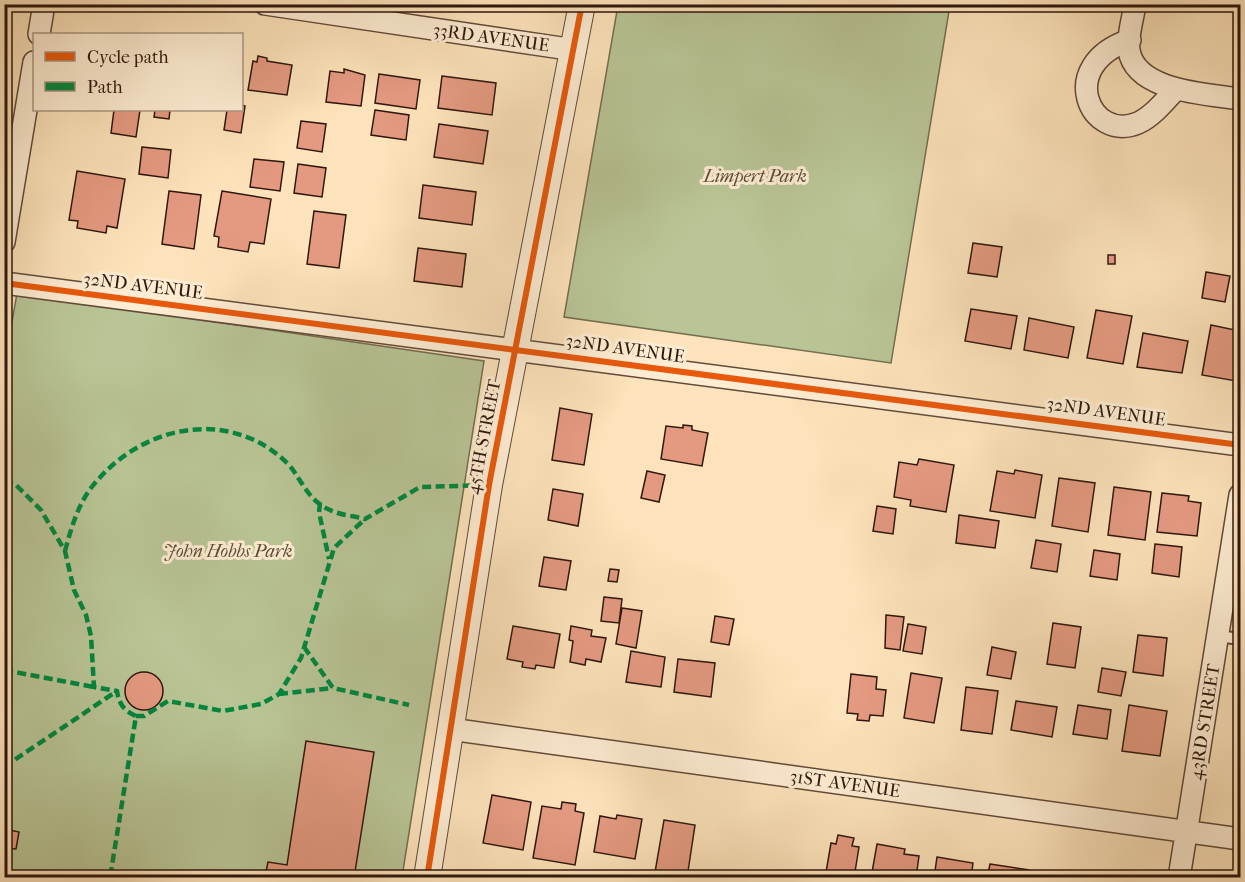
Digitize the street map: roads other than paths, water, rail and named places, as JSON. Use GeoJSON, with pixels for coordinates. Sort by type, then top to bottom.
{"type":"FeatureCollection","features":[{"type":"Feature","properties":{"kind":"street"},"geometry":{"type":"LineString","coordinates":[[39,33],[44,4]]}},
{"type":"Feature","properties":{"kind":"street","name":"33RD AVENUE"},"geometry":{"type":"LineString","coordinates":[[265,4],[575,50]]}},
{"type":"Feature","properties":{"kind":"street","name":"45TH STREET"},"geometry":{"type":"LineString","coordinates":[[427,878],[489,485],[517,350],[582,4]]}},
{"type":"Feature","properties":{"kind":"street"},"geometry":{"type":"LineString","coordinates":[[1135,4],[1129,51],[1133,62],[1144,74],[1156,82],[1176,89],[1240,99]]}},
{"type":"Feature","properties":{"kind":"street"},"geometry":{"type":"LineString","coordinates":[[1130,40],[1106,49],[1088,72],[1088,99],[1099,117],[1110,124],[1135,124],[1147,118],[1176,89]]}},
{"type":"Feature","properties":{"kind":"street"},"geometry":{"type":"LineString","coordinates":[[4,243],[33,68]]}},
{"type":"Feature","properties":{"kind":"street","name":"32ND AVENUE"},"geometry":{"type":"LineString","coordinates":[[4,283],[1240,445]]}},
{"type":"Feature","properties":{"kind":"street","name":"43RD STREET"},"geometry":{"type":"LineString","coordinates":[[1179,878],[1240,495]]}},
{"type":"Feature","properties":{"kind":"street","name":"31ST AVENUE"},"geometry":{"type":"LineString","coordinates":[[450,729],[1240,839]]}},
{"type":"Feature","properties":{"kind":"lane"},"geometry":{"type":"LineString","coordinates":[[1218,636],[1240,639]]}},
{"type":"Feature","properties":{"kind":"park label","name":"Limpert Park"},"geometry":{"type":"Point","coordinates":[755,176]}},
{"type":"Feature","properties":{"kind":"park label","name":"John Hobbs Park"},"geometry":{"type":"Point","coordinates":[228,551]}}]}
